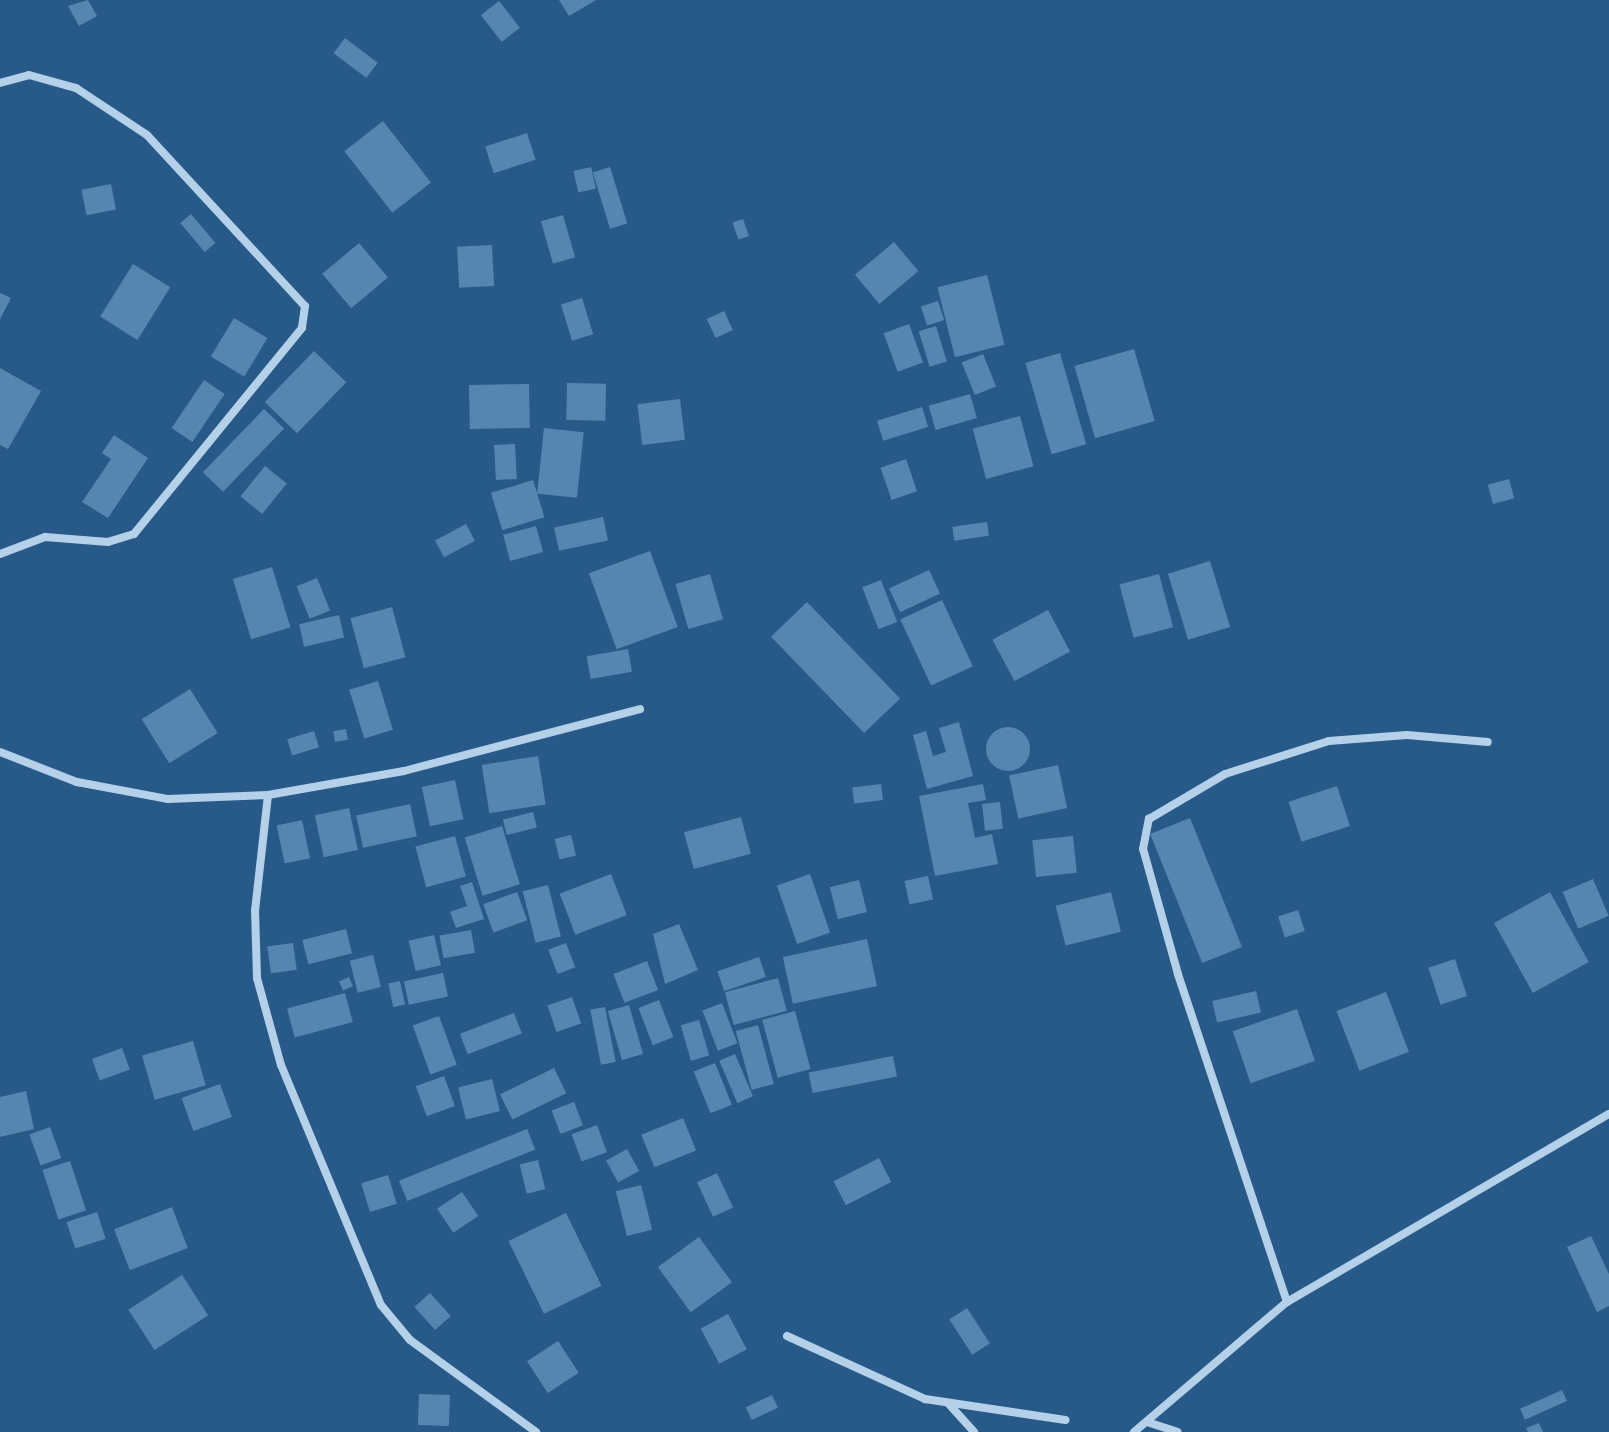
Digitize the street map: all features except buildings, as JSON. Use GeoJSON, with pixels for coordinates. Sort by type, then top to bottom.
{"type":"FeatureCollection","features":[{"type":"Feature","properties":{"kind":"street"},"geometry":{"type":"LineString","coordinates":[[0,83],[29,75],[76,88],[147,135],[305,306],[302,328],[134,534],[108,542],[45,537],[0,554]]}},
{"type":"Feature","properties":{"kind":"street"},"geometry":{"type":"LineString","coordinates":[[0,752],[77,782],[168,799],[268,795],[404,771],[640,709]]}},
{"type":"Feature","properties":{"kind":"street"},"geometry":{"type":"LineString","coordinates":[[1287,1302],[1178,974],[1143,849],[1149,819],[1225,774],[1329,741],[1407,735],[1488,742]]}},
{"type":"Feature","properties":{"kind":"street"},"geometry":{"type":"LineString","coordinates":[[268,795],[255,910],[257,978],[281,1065],[381,1305],[410,1340],[536,1432]]}},
{"type":"Feature","properties":{"kind":"street"},"geometry":{"type":"LineString","coordinates":[[1134,1432],[1287,1302],[1609,1114]]}},
{"type":"Feature","properties":{"kind":"street"},"geometry":{"type":"LineString","coordinates":[[787,1336],[887,1387],[948,1403],[1065,1420]]}},
{"type":"Feature","properties":{"kind":"street"},"geometry":{"type":"LineString","coordinates":[[948,1403],[974,1432]]}},
{"type":"Feature","properties":{"kind":"street"},"geometry":{"type":"LineString","coordinates":[[1147,1422],[1177,1432]]}}]}
